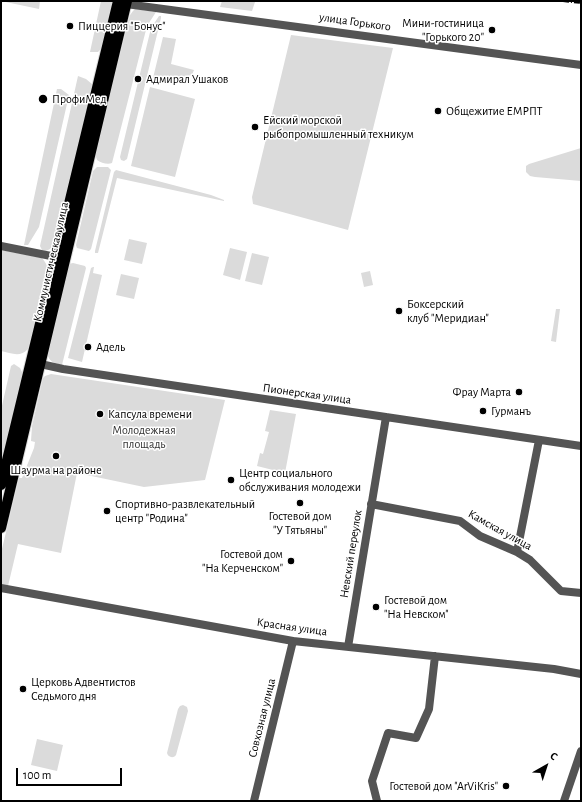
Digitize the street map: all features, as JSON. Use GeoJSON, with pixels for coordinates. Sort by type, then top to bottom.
{"type":"FeatureCollection","features":[{"type":"Feature","properties":{"kind":"main road","name":"Коммунистическая улица"},"geometry":{"type":"LineString","coordinates":[[1,528],[36,363],[56,257],[124,2]]}},
{"type":"Feature","properties":{"kind":"main road","name":"Коммунистическая улица"},"geometry":{"type":"LineString","coordinates":[[1,485],[36,363],[124,2]]}},
{"type":"Feature","properties":{"kind":"street","name":"улица Горького"},"geometry":{"type":"LineString","coordinates":[[124,2],[581,65]]}},
{"type":"Feature","properties":{"kind":"street"},"geometry":{"type":"LineString","coordinates":[[1,246],[56,257]]}},
{"type":"Feature","properties":{"kind":"street","name":"Пионерская улица"},"geometry":{"type":"LineString","coordinates":[[36,363],[63,369],[581,446]]}},
{"type":"Feature","properties":{"kind":"street","name":"Невский переулок"},"geometry":{"type":"LineString","coordinates":[[348,647],[386,417]]}},
{"type":"Feature","properties":{"kind":"street"},"geometry":{"type":"LineString","coordinates":[[517,552],[539,440]]}},
{"type":"Feature","properties":{"kind":"street","name":"Камская улица"},"geometry":{"type":"LineString","coordinates":[[372,504],[460,521],[480,536],[517,552],[530,560],[561,591],[581,593]]}},
{"type":"Feature","properties":{"kind":"street","name":"Красная улица"},"geometry":{"type":"LineString","coordinates":[[1,588],[293,641],[554,669],[581,674]]}},
{"type":"Feature","properties":{"kind":"street","name":"Совхозная улица"},"geometry":{"type":"LineString","coordinates":[[254,801],[293,641]]}},
{"type":"Feature","properties":{"kind":"street"},"geometry":{"type":"LineString","coordinates":[[377,801],[372,781],[388,733],[416,738],[429,709],[435,656]]}},
{"type":"Feature","properties":{"kind":"street"},"geometry":{"type":"LineString","coordinates":[[564,801],[581,751]]}},
{"type":"Feature","properties":{"kind":"green space"},"geometry":{"type":"Polygon","coordinates":[[[1,1],[40,1],[39,9],[1,1]]]}},
{"type":"Feature","properties":{"kind":"green space"},"geometry":{"type":"Polygon","coordinates":[[[101,1],[113,1],[102,48],[98,52],[90,52],[101,1]]]}},
{"type":"Feature","properties":{"kind":"green space"},"geometry":{"type":"Polygon","coordinates":[[[222,1],[255,2],[252,11],[220,7],[222,1]]]}},
{"type":"Feature","properties":{"kind":"green space"},"geometry":{"type":"Polygon","coordinates":[[[135,9],[156,12],[147,26],[112,163],[109,164],[97,160],[95,154],[130,15],[135,9]]]}},
{"type":"Feature","properties":{"kind":"green space"},"geometry":{"type":"Polygon","coordinates":[[[159,16],[161,16],[161,18],[127,159],[124,161],[121,160],[120,157],[151,28],[159,16]]]}},
{"type":"Feature","properties":{"kind":"green space"},"geometry":{"type":"Polygon","coordinates":[[[291,35],[393,48],[348,230],[253,204],[252,197],[291,35]]]}},
{"type":"Feature","properties":{"kind":"green space"},"geometry":{"type":"Polygon","coordinates":[[[163,37],[176,39],[171,64],[194,70],[192,75],[166,81],[153,78],[163,37]]]}},
{"type":"Feature","properties":{"kind":"green space"},"geometry":{"type":"Polygon","coordinates":[[[78,76],[86,79],[92,84],[54,246],[44,251],[40,246],[78,76]]]}},
{"type":"Feature","properties":{"kind":"green space"},"geometry":{"type":"Polygon","coordinates":[[[150,87],[195,99],[175,177],[131,166],[150,87]]]}},
{"type":"Feature","properties":{"kind":"green space"},"geometry":{"type":"Polygon","coordinates":[[[57,89],[61,89],[69,95],[39,227],[28,245],[24,245],[57,89]]]}},
{"type":"Feature","properties":{"kind":"green space"},"geometry":{"type":"Polygon","coordinates":[[[581,148],[581,181],[535,177],[530,176],[526,172],[526,166],[529,164],[581,148]]]}},
{"type":"Feature","properties":{"kind":"green space"},"geometry":{"type":"Polygon","coordinates":[[[97,167],[108,167],[111,170],[91,249],[89,251],[77,248],[76,245],[93,171],[97,167]]]}},
{"type":"Feature","properties":{"kind":"green space"},"geometry":{"type":"Polygon","coordinates":[[[116,170],[211,195],[224,201],[117,178],[98,253],[95,253],[114,172],[116,170]]]}},
{"type":"Feature","properties":{"kind":"green space"},"geometry":{"type":"Polygon","coordinates":[[[129,239],[147,243],[142,264],[124,260],[129,239]]]}},
{"type":"Feature","properties":{"kind":"green space"},"geometry":{"type":"Polygon","coordinates":[[[230,248],[247,252],[240,280],[223,275],[230,248]]]}},
{"type":"Feature","properties":{"kind":"green space"},"geometry":{"type":"Polygon","coordinates":[[[1,250],[42,258],[47,266],[47,272],[28,349],[19,354],[1,351],[1,250]]]}},
{"type":"Feature","properties":{"kind":"green space"},"geometry":{"type":"Polygon","coordinates":[[[252,253],[269,257],[262,285],[245,281],[252,253]]]}},
{"type":"Feature","properties":{"kind":"green space"},"geometry":{"type":"Polygon","coordinates":[[[73,263],[85,266],[86,268],[62,365],[52,362],[47,353],[69,264],[73,263]]]}},
{"type":"Feature","properties":{"kind":"green space"},"geometry":{"type":"Polygon","coordinates":[[[93,267],[93,273],[102,275],[82,362],[68,358],[91,268],[93,267]]]}},
{"type":"Feature","properties":{"kind":"green space"},"geometry":{"type":"Polygon","coordinates":[[[370,271],[373,285],[364,287],[361,273],[370,271]]]}},
{"type":"Feature","properties":{"kind":"green space"},"geometry":{"type":"Polygon","coordinates":[[[121,274],[139,278],[134,299],[116,295],[121,274]]]}},
{"type":"Feature","properties":{"kind":"green space"},"geometry":{"type":"Polygon","coordinates":[[[556,309],[560,309],[556,342],[551,341],[556,309]]]}},
{"type":"Feature","properties":{"kind":"green space"},"geometry":{"type":"Polygon","coordinates":[[[14,364],[20,368],[23,374],[1,462],[1,410],[11,366],[14,364]]]}},
{"type":"Feature","properties":{"kind":"green space","name":"Молодежная площадь"},"geometry":{"type":"Polygon","coordinates":[[[51,374],[225,400],[205,480],[144,487],[77,473],[61,553],[18,544],[8,586],[1,585],[1,553],[19,478],[22,478],[34,448],[35,442],[31,441],[32,426],[43,378],[51,374]]]}},
{"type":"Feature","properties":{"kind":"green space"},"geometry":{"type":"Polygon","coordinates":[[[270,410],[296,414],[285,473],[257,466],[260,453],[263,454],[269,432],[265,431],[270,410]]]}},
{"type":"Feature","properties":{"kind":"green space"},"geometry":{"type":"Polygon","coordinates":[[[183,705],[187,707],[188,711],[176,755],[171,757],[168,756],[167,753],[178,709],[183,705]]]}},
{"type":"Feature","properties":{"kind":"green space"},"geometry":{"type":"Polygon","coordinates":[[[37,739],[63,745],[57,771],[31,765],[37,739]]]}},
{"type":"Feature","properties":{"kind":"railway"},"geometry":{"type":"LineString","coordinates":[[563,1],[581,3]]}},
{"type":"Feature","properties":{"kind":"place","name":"Пиццерия \"Бонус\""},"geometry":{"type":"Point","coordinates":[70,26]}},
{"type":"Feature","properties":{"kind":"place","name":"Мини-гостиница \"Горького 20\""},"geometry":{"type":"Point","coordinates":[492,30]}},
{"type":"Feature","properties":{"kind":"place","name":"Адмирал Ушаков"},"geometry":{"type":"Point","coordinates":[138,79]}},
{"type":"Feature","properties":{"kind":"place","name":"ПрофиМед"},"geometry":{"type":"Point","coordinates":[43,99]}},
{"type":"Feature","properties":{"kind":"place","name":"Общежитие ЕМРПТ"},"geometry":{"type":"Point","coordinates":[438,111]}},
{"type":"Feature","properties":{"kind":"place","name":"Ейский морской рыбопромышленный техникум"},"geometry":{"type":"Point","coordinates":[255,127]}},
{"type":"Feature","properties":{"kind":"place","name":"Боксерский клуб \"Меридиан\""},"geometry":{"type":"Point","coordinates":[399,311]}},
{"type":"Feature","properties":{"kind":"place","name":"Адель"},"geometry":{"type":"Point","coordinates":[88,347]}},
{"type":"Feature","properties":{"kind":"place","name":"Фрау Марта"},"geometry":{"type":"Point","coordinates":[519,392]}},
{"type":"Feature","properties":{"kind":"place","name":"Гурманъ"},"geometry":{"type":"Point","coordinates":[483,411]}},
{"type":"Feature","properties":{"kind":"place","name":"Капсула времени"},"geometry":{"type":"Point","coordinates":[100,414]}},
{"type":"Feature","properties":{"kind":"place","name":"Шаурма на районе"},"geometry":{"type":"Point","coordinates":[56,456]}},
{"type":"Feature","properties":{"kind":"place","name":"Центр социального обслуживания молодежи"},"geometry":{"type":"Point","coordinates":[231,480]}},
{"type":"Feature","properties":{"kind":"place","name":"Гостевой дом \"У Тятьяны\""},"geometry":{"type":"Point","coordinates":[300,503]}},
{"type":"Feature","properties":{"kind":"place","name":"Спортивно-развлекательный центр \"Родина\""},"geometry":{"type":"Point","coordinates":[107,511]}},
{"type":"Feature","properties":{"kind":"place","name":"Гостевой дом \"На Керченском\""},"geometry":{"type":"Point","coordinates":[291,561]}},
{"type":"Feature","properties":{"kind":"place","name":"Гостевой дом \"На Невском\""},"geometry":{"type":"Point","coordinates":[376,607]}},
{"type":"Feature","properties":{"kind":"place","name":"Церковь Адвентистов Седьмого дня"},"geometry":{"type":"Point","coordinates":[23,689]}},
{"type":"Feature","properties":{"kind":"place","name":"Гостевой дом \"ArViKris\""},"geometry":{"type":"Point","coordinates":[506,786]}}]}
